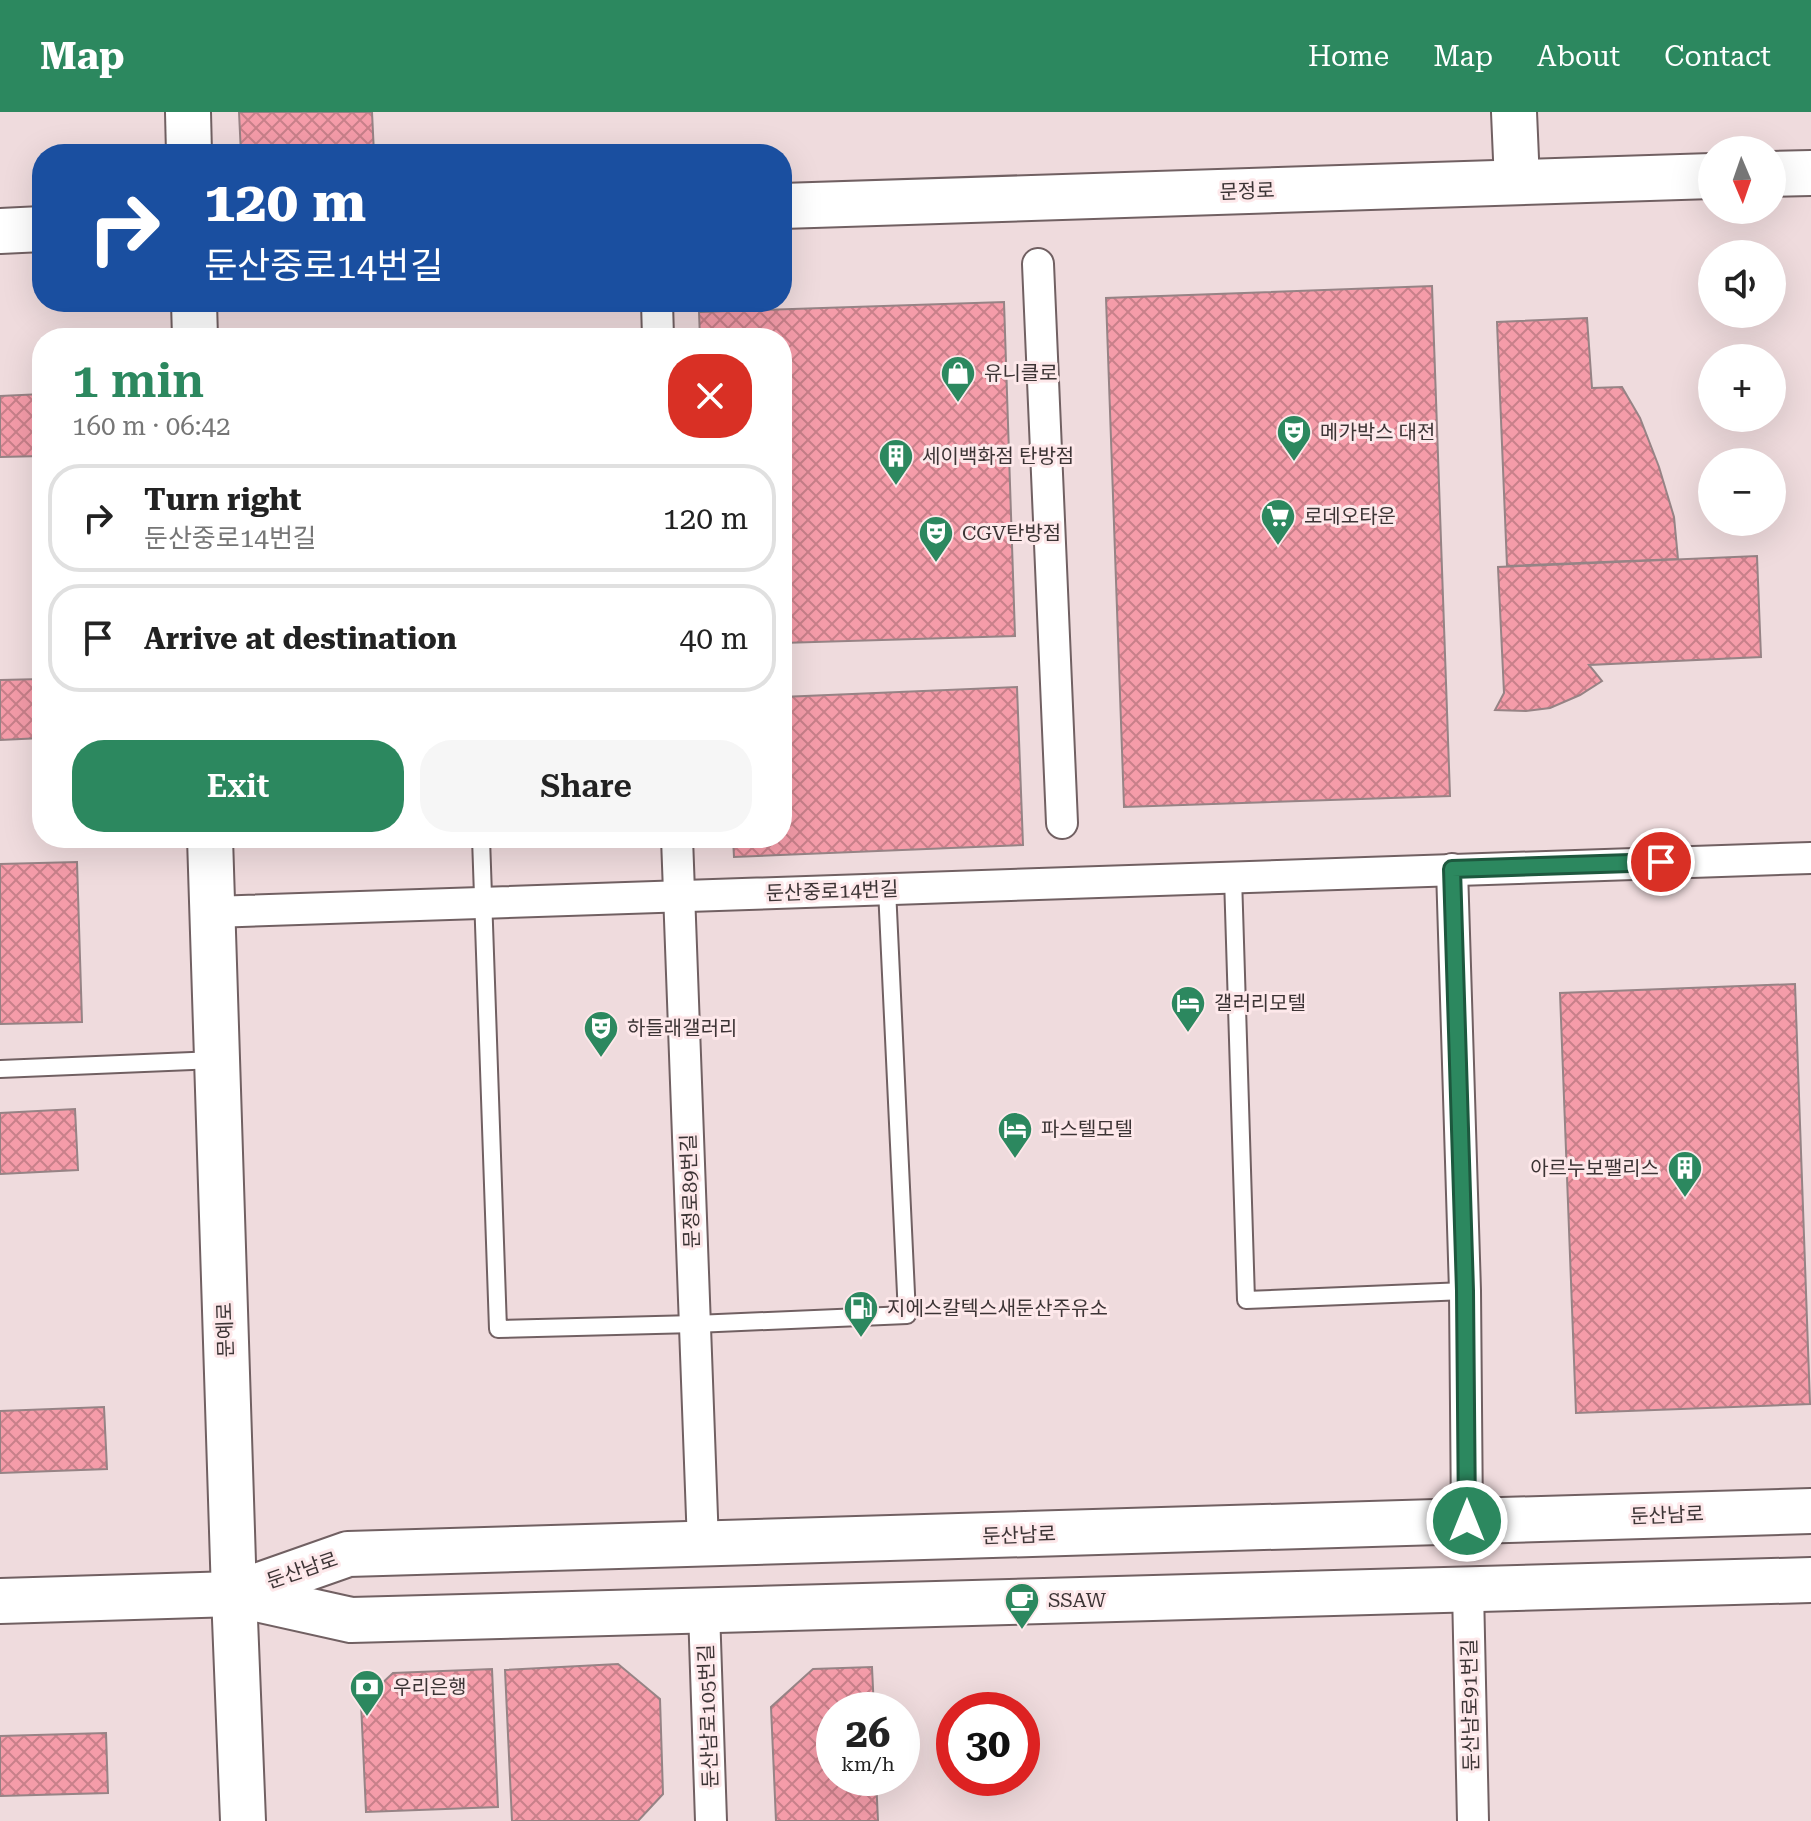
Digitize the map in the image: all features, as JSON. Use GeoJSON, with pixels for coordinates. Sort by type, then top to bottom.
{"type":"FeatureCollection","features":[{"type":"Feature","properties":{"kind":"main road"},"geometry":{"type":"LineString","coordinates":[[188,112],[189,144]]}},
{"type":"Feature","properties":{"kind":"main road"},"geometry":{"type":"LineString","coordinates":[[1514,112],[1517,182]]}},
{"type":"Feature","properties":{"kind":"main road"},"geometry":{"type":"LineString","coordinates":[[1786,174],[1811,173]]}},
{"type":"Feature","properties":{"kind":"main road","name":"문정로"},"geometry":{"type":"LineString","coordinates":[[792,206],[1698,176]]}},
{"type":"Feature","properties":{"kind":"main road"},"geometry":{"type":"LineString","coordinates":[[0,231],[32,229]]}},
{"type":"Feature","properties":{"kind":"main road","name":"문예로"},"geometry":{"type":"LineString","coordinates":[[210,848],[243,1821]]}},
{"type":"Feature","properties":{"kind":"main road","name":"둔산남로"},"geometry":{"type":"LineString","coordinates":[[234,1594],[348,1554],[1811,1511]]}},
{"type":"Feature","properties":{"kind":"main road","name":"둔산남로"},"geometry":{"type":"LineString","coordinates":[[0,1601],[234,1594],[351,1620],[1811,1580]]}},
{"type":"Feature","properties":{"kind":"street"},"geometry":{"type":"LineString","coordinates":[[1038,264],[1062,823]]}},
{"type":"Feature","properties":{"kind":"street","name":"문정로89번길"},"geometry":{"type":"LineString","coordinates":[[677,848],[703,1544]]}},
{"type":"Feature","properties":{"kind":"street","name":"둔산중로14번길"},"geometry":{"type":"LineString","coordinates":[[213,912],[1811,858]]}},
{"type":"Feature","properties":{"kind":"street"},"geometry":{"type":"LineString","coordinates":[[1452,869],[1465,1291],[1467,1521]]}},
{"type":"Feature","properties":{"kind":"street","name":"둔산남로91번길"},"geometry":{"type":"LineString","coordinates":[[1468,1590],[1473,1821]]}},
{"type":"Feature","properties":{"kind":"street","name":"둔산남로105번길"},"geometry":{"type":"LineString","coordinates":[[704,1610],[711,1821]]}},
{"type":"Feature","properties":{"kind":"lane"},"geometry":{"type":"LineString","coordinates":[[481,848],[498,1329],[907,1315],[887,889]]}},
{"type":"Feature","properties":{"kind":"lane"},"geometry":{"type":"LineString","coordinates":[[1233,877],[1246,1300],[1465,1291]]}},
{"type":"Feature","properties":{"kind":"lane"},"geometry":{"type":"LineString","coordinates":[[0,1069],[217,1060]]}},
{"type":"Feature","properties":{"kind":"building"},"geometry":{"type":"Polygon","coordinates":[[[239,112],[372,112],[374,144],[241,144],[239,112]]]}},
{"type":"Feature","properties":{"kind":"building","name":"로데오타운"},"geometry":{"type":"Polygon","coordinates":[[[1432,286],[1450,796],[1124,807],[1106,298],[1432,286]]]}},
{"type":"Feature","properties":{"kind":"building","name":"세이백화점 탄방점"},"geometry":{"type":"Polygon","coordinates":[[[1004,302],[1015,636],[792,643],[792,328],[700,328],[699,312],[792,312],[792,309],[1004,302]]]}},
{"type":"Feature","properties":{"kind":"building"},"geometry":{"type":"Polygon","coordinates":[[[1587,318],[1592,388],[1622,387],[1640,418],[1674,517],[1678,559],[1507,566],[1497,322],[1587,318]]]}},
{"type":"Feature","properties":{"kind":"building"},"geometry":{"type":"Polygon","coordinates":[[[32,394],[32,456],[0,457],[0,396],[32,394]]]}},
{"type":"Feature","properties":{"kind":"building"},"geometry":{"type":"Polygon","coordinates":[[[1757,556],[1761,657],[1589,665],[1602,681],[1580,695],[1550,708],[1495,710],[1504,693],[1498,567],[1757,556]]]}},
{"type":"Feature","properties":{"kind":"building"},"geometry":{"type":"Polygon","coordinates":[[[32,679],[32,738],[0,740],[0,680],[32,679]]]}},
{"type":"Feature","properties":{"kind":"building"},"geometry":{"type":"Polygon","coordinates":[[[1017,687],[1023,845],[734,857],[734,848],[792,848],[792,697],[1017,687]]]}},
{"type":"Feature","properties":{"kind":"building"},"geometry":{"type":"Polygon","coordinates":[[[77,862],[82,1022],[0,1024],[0,864],[77,862]]]}},
{"type":"Feature","properties":{"kind":"building","name":"아르누보팰리스"},"geometry":{"type":"Polygon","coordinates":[[[1795,984],[1810,1404],[1576,1413],[1560,993],[1795,984]]]}},
{"type":"Feature","properties":{"kind":"building"},"geometry":{"type":"Polygon","coordinates":[[[75,1109],[78,1170],[0,1174],[0,1113],[75,1109]]]}},
{"type":"Feature","properties":{"kind":"building"},"geometry":{"type":"Polygon","coordinates":[[[104,1407],[107,1469],[0,1473],[0,1411],[104,1407]]]}},
{"type":"Feature","properties":{"kind":"building"},"geometry":{"type":"Polygon","coordinates":[[[618,1664],[660,1699],[663,1794],[638,1821],[512,1821],[505,1670],[618,1664]]]}},
{"type":"Feature","properties":{"kind":"building"},"geometry":{"type":"Polygon","coordinates":[[[872,1667],[873,1692],[816,1692],[816,1796],[877,1796],[878,1821],[776,1821],[771,1707],[813,1669],[872,1667]]]}},
{"type":"Feature","properties":{"kind":"building"},"geometry":{"type":"Polygon","coordinates":[[[492,1669],[498,1807],[366,1812],[361,1703],[393,1673],[492,1669]]]}},
{"type":"Feature","properties":{"kind":"building"},"geometry":{"type":"Polygon","coordinates":[[[106,1733],[108,1793],[0,1796],[0,1736],[106,1733]]]}},
{"type":"Feature","properties":{"kind":"place","name":"유니클로"},"geometry":{"type":"Point","coordinates":[958,404]}},
{"type":"Feature","properties":{"kind":"place","name":"메가박스 대전"},"geometry":{"type":"Point","coordinates":[1294,463]}},
{"type":"Feature","properties":{"kind":"place","name":"세이백화점 탄방점"},"geometry":{"type":"Point","coordinates":[896,487]}},
{"type":"Feature","properties":{"kind":"place","name":"로데오타운"},"geometry":{"type":"Point","coordinates":[1278,547]}},
{"type":"Feature","properties":{"kind":"place","name":"CGV탄방점"},"geometry":{"type":"Point","coordinates":[936,564]}},
{"type":"Feature","properties":{"kind":"place","name":"갤러리모텔"},"geometry":{"type":"Point","coordinates":[1188,1034]}},
{"type":"Feature","properties":{"kind":"place","name":"하들래갤러리"},"geometry":{"type":"Point","coordinates":[601,1059]}},
{"type":"Feature","properties":{"kind":"place","name":"파스텔모텔"},"geometry":{"type":"Point","coordinates":[1015,1160]}},
{"type":"Feature","properties":{"kind":"place","name":"아르누보팰리스"},"geometry":{"type":"Point","coordinates":[1685,1199]}},
{"type":"Feature","properties":{"kind":"place","name":"지에스칼텍스새둔산주유소"},"geometry":{"type":"Point","coordinates":[861,1339]}},
{"type":"Feature","properties":{"kind":"place","name":"SSAW"},"geometry":{"type":"Point","coordinates":[1022,1631]}},
{"type":"Feature","properties":{"kind":"place","name":"우리은행"},"geometry":{"type":"Point","coordinates":[367,1718]}},
{"type":"Feature","properties":{"kind":"route"},"geometry":{"type":"LineString","coordinates":[[1467,1521],[1465,1291],[1452,869],[1661,862]]}}]}
